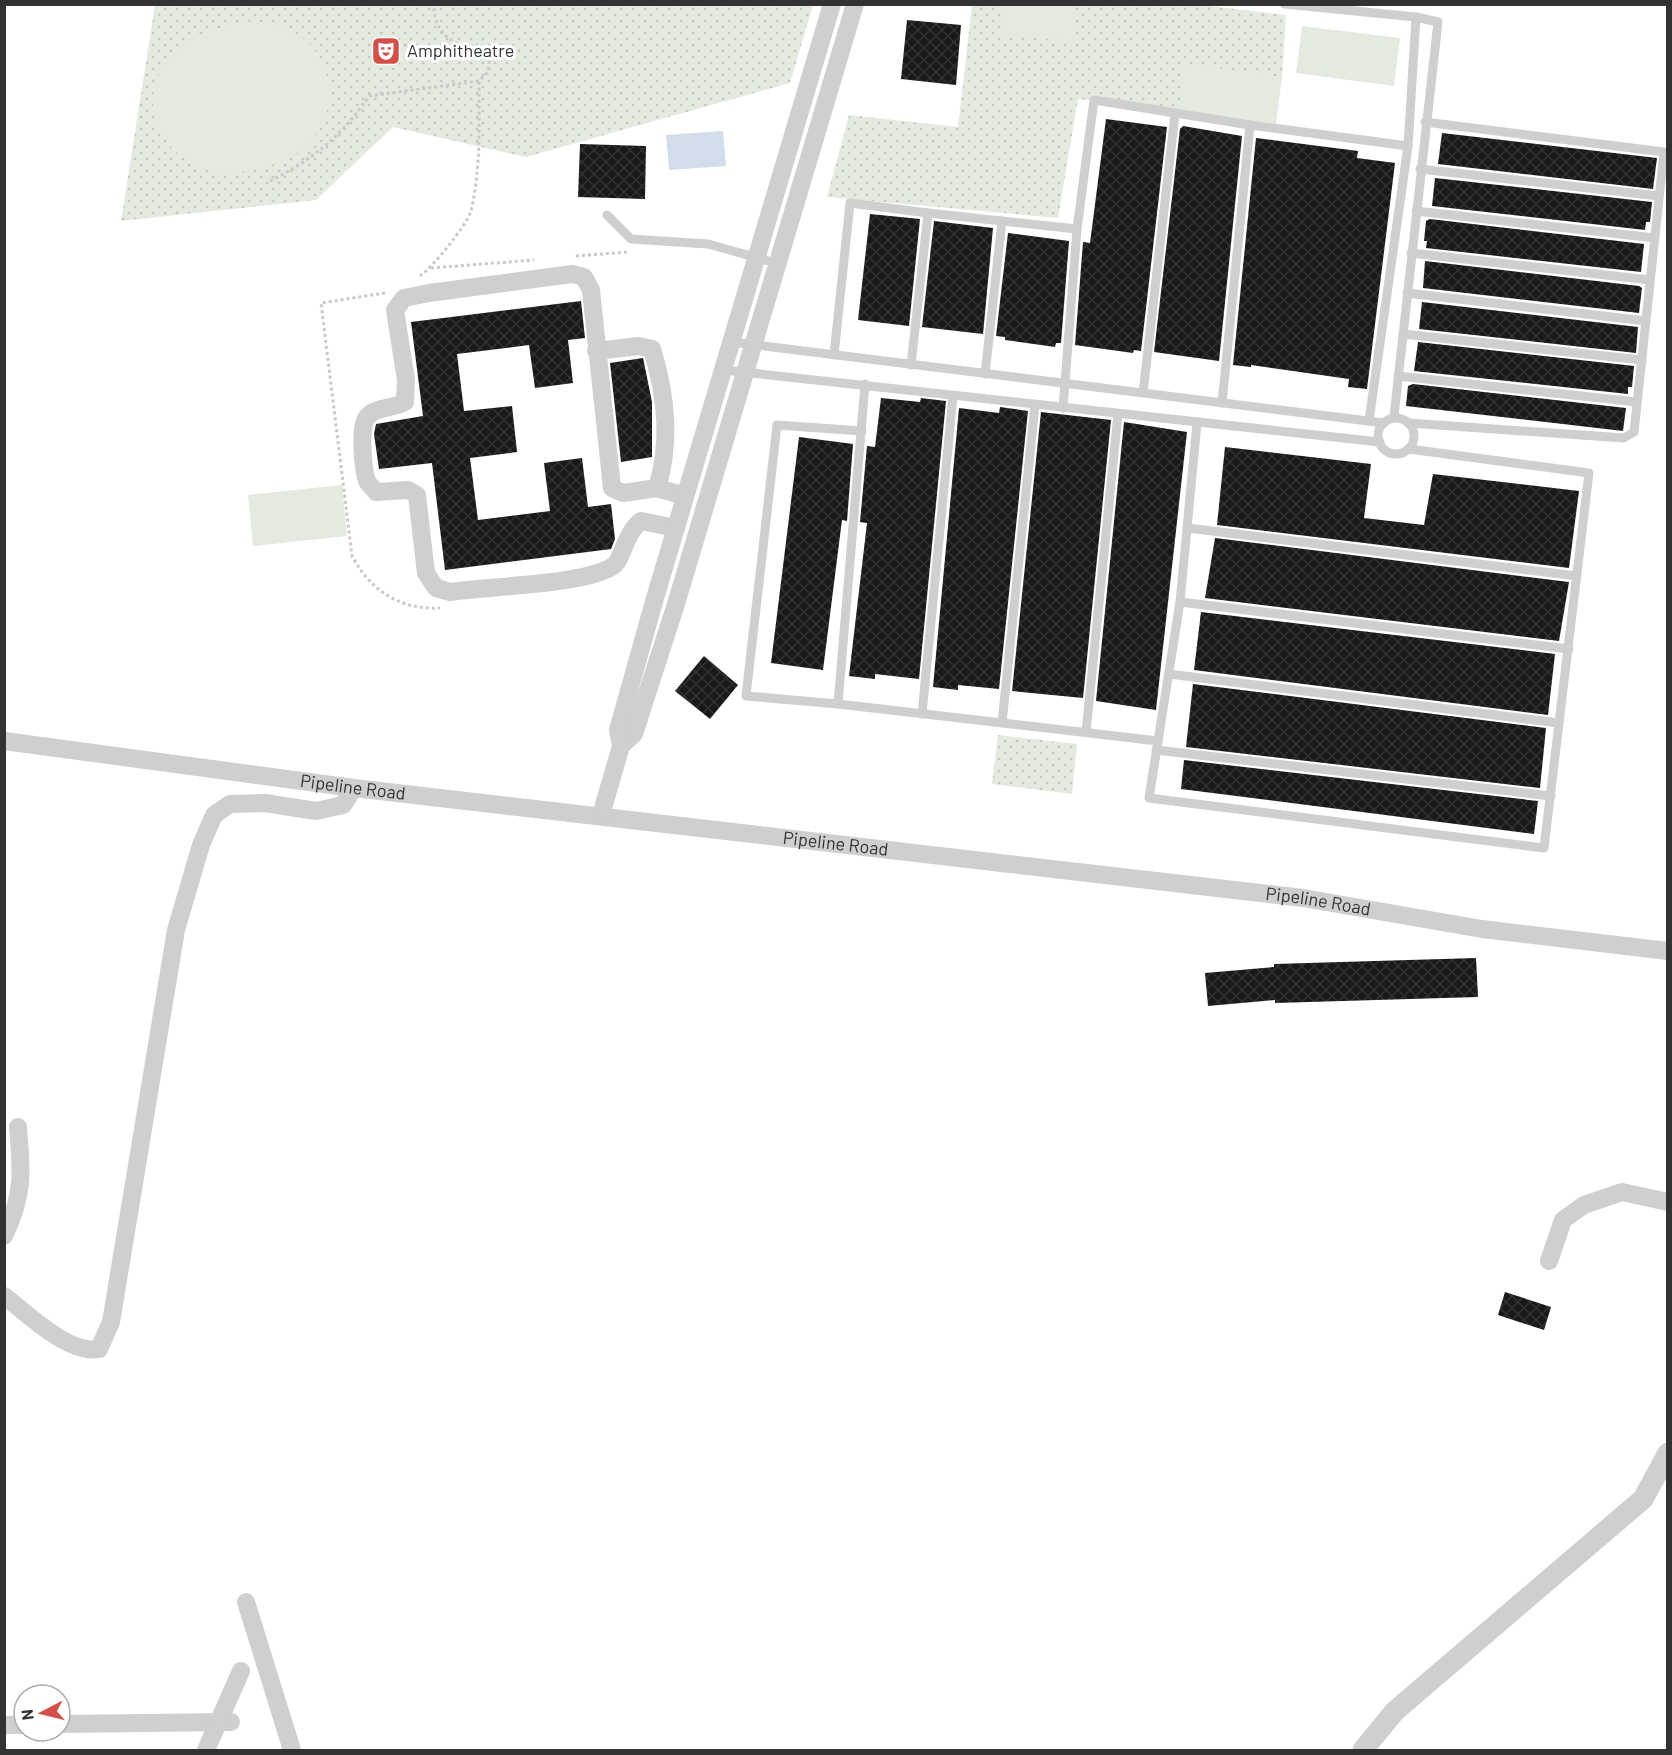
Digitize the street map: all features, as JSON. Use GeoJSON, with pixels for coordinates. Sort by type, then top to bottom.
{"type":"FeatureCollection","features":[{"type":"Feature","properties":{"kind":"street"},"geometry":{"type":"LineString","coordinates":[[601,815],[621,746],[618,730],[655,598],[832,4]]}},
{"type":"Feature","properties":{"kind":"street"},"geometry":{"type":"LineString","coordinates":[[621,746],[634,734],[676,604],[855,4]]}},
{"type":"Feature","properties":{"kind":"street"},"geometry":{"type":"LineString","coordinates":[[676,528],[641,521],[631,529],[616,565],[602,572],[559,580],[450,592],[436,588],[426,573],[417,495],[408,490],[376,492],[368,481],[361,431],[366,417],[376,410],[395,408],[405,402],[406,380],[395,310],[404,298],[429,293],[572,274],[584,277],[591,290],[612,488],[623,493],[657,488],[686,496]]}},
{"type":"Feature","properties":{"kind":"street"},"geometry":{"type":"LineString","coordinates":[[596,351],[639,345],[652,349],[658,368],[667,440],[664,464],[657,488]]}},
{"type":"Feature","properties":{"kind":"street","name":"Pipeline Road"},"geometry":{"type":"LineString","coordinates":[[4,741],[354,788],[1303,898],[1482,929],[1668,951]]}},
{"type":"Feature","properties":{"kind":"street"},"geometry":{"type":"LineString","coordinates":[[4,1296],[62,1340],[89,1351],[99,1349],[111,1322],[176,930],[201,845],[214,815],[230,804],[265,803],[316,811],[343,805],[354,788]]}},
{"type":"Feature","properties":{"kind":"street"},"geometry":{"type":"LineString","coordinates":[[4,1236],[18,1206],[21,1164],[18,1128]]}},
{"type":"Feature","properties":{"kind":"street"},"geometry":{"type":"LineString","coordinates":[[1550,1261],[1563,1220],[1584,1205],[1622,1192],[1668,1202]]}},
{"type":"Feature","properties":{"kind":"street"},"geometry":{"type":"LineString","coordinates":[[1363,1750],[1395,1711],[1643,1499],[1668,1454]]}},
{"type":"Feature","properties":{"kind":"street"},"geometry":{"type":"LineString","coordinates":[[246,1602],[292,1750]]}},
{"type":"Feature","properties":{"kind":"street"},"geometry":{"type":"LineString","coordinates":[[206,1750],[225,1722],[241,1671]]}},
{"type":"Feature","properties":{"kind":"street"},"geometry":{"type":"LineString","coordinates":[[72,1725],[225,1722]]}},
{"type":"Feature","properties":{"kind":"lane"},"geometry":{"type":"LineString","coordinates":[[1284,4],[1416,17],[1437,22],[1394,416],[1384,423],[1378,435],[1380,442],[1389,452],[1403,453],[1409,449],[1414,436],[1409,423]]}},
{"type":"Feature","properties":{"kind":"lane"},"geometry":{"type":"LineString","coordinates":[[1369,421],[1408,146],[1416,17]]}},
{"type":"Feature","properties":{"kind":"lane"},"geometry":{"type":"LineString","coordinates":[[1063,408],[1077,229],[1094,100],[1250,125],[1408,146]]}},
{"type":"Feature","properties":{"kind":"lane"},"geometry":{"type":"LineString","coordinates":[[1143,393],[1175,114]]}},
{"type":"Feature","properties":{"kind":"lane"},"geometry":{"type":"LineString","coordinates":[[1394,416],[1409,423],[1623,438],[1634,432],[1655,238],[1664,152],[1425,122]]}},
{"type":"Feature","properties":{"kind":"lane"},"geometry":{"type":"LineString","coordinates":[[1222,403],[1250,125]]}},
{"type":"Feature","properties":{"kind":"lane"},"geometry":{"type":"LineString","coordinates":[[1420,169],[1659,196]]}},
{"type":"Feature","properties":{"kind":"lane"},"geometry":{"type":"LineString","coordinates":[[834,356],[850,203],[1077,229]]}},
{"type":"Feature","properties":{"kind":"lane"},"geometry":{"type":"LineString","coordinates":[[1416,211],[1655,238]]}},
{"type":"Feature","properties":{"kind":"lane"},"geometry":{"type":"LineString","coordinates":[[911,365],[928,213]]}},
{"type":"Feature","properties":{"kind":"lane"},"geometry":{"type":"LineString","coordinates":[[607,215],[631,239],[686,240],[728,248],[776,263]]}},
{"type":"Feature","properties":{"kind":"lane"},"geometry":{"type":"LineString","coordinates":[[985,374],[1002,221]]}},
{"type":"Feature","properties":{"kind":"lane"},"geometry":{"type":"LineString","coordinates":[[1411,253],[1650,280]]}},
{"type":"Feature","properties":{"kind":"lane"},"geometry":{"type":"LineString","coordinates":[[1407,292],[1646,321]]}},
{"type":"Feature","properties":{"kind":"lane"},"geometry":{"type":"LineString","coordinates":[[1403,334],[1642,360]]}},
{"type":"Feature","properties":{"kind":"lane"},"geometry":{"type":"LineString","coordinates":[[732,342],[1384,423]]}},
{"type":"Feature","properties":{"kind":"lane"},"geometry":{"type":"LineString","coordinates":[[723,370],[1380,442]]}},
{"type":"Feature","properties":{"kind":"lane"},"geometry":{"type":"LineString","coordinates":[[1398,376],[1637,402]]}},
{"type":"Feature","properties":{"kind":"lane"},"geometry":{"type":"LineString","coordinates":[[838,704],[865,384]]}},
{"type":"Feature","properties":{"kind":"lane"},"geometry":{"type":"LineString","coordinates":[[922,714],[953,396]]}},
{"type":"Feature","properties":{"kind":"lane"},"geometry":{"type":"LineString","coordinates":[[1002,723],[1035,405]]}},
{"type":"Feature","properties":{"kind":"lane"},"geometry":{"type":"LineString","coordinates":[[1086,732],[1119,414]]}},
{"type":"Feature","properties":{"kind":"lane"},"geometry":{"type":"LineString","coordinates":[[1197,423],[1180,602],[1149,798],[1544,848],[1588,473],[1409,449]]}},
{"type":"Feature","properties":{"kind":"lane"},"geometry":{"type":"LineString","coordinates":[[862,431],[777,425],[746,696],[1086,732],[1157,746],[1551,796]]}},
{"type":"Feature","properties":{"kind":"lane"},"geometry":{"type":"LineString","coordinates":[[1188,528],[1576,576]]}},
{"type":"Feature","properties":{"kind":"lane"},"geometry":{"type":"LineString","coordinates":[[655,598],[676,604]]}},
{"type":"Feature","properties":{"kind":"lane"},"geometry":{"type":"LineString","coordinates":[[1180,602],[1569,649]]}},
{"type":"Feature","properties":{"kind":"lane"},"geometry":{"type":"LineString","coordinates":[[1169,674],[1559,723]]}},
{"type":"Feature","properties":{"kind":"path"},"geometry":{"type":"LineString","coordinates":[[270,181],[322,150],[348,124],[369,96],[479,81],[488,72],[490,57],[443,35],[434,22],[434,4]]}},
{"type":"Feature","properties":{"kind":"path"},"geometry":{"type":"LineString","coordinates":[[479,81],[479,142],[470,213],[431,268],[536,259]]}},
{"type":"Feature","properties":{"kind":"path"},"geometry":{"type":"LineString","coordinates":[[571,256],[629,252],[631,239]]}},
{"type":"Feature","properties":{"kind":"shaded area"},"geometry":{"type":"Polygon","coordinates":[[[1192,4],[1286,15],[1282,77],[1185,65],[1179,112],[1078,99],[1058,218],[827,197],[849,115],[958,127],[972,5],[1192,4]]]}},
{"type":"Feature","properties":{"kind":"shaded area"},"geometry":{"type":"Polygon","coordinates":[[[155,5],[813,5],[790,83],[526,157],[393,127],[316,200],[121,221],[155,5]]]}},
{"type":"Feature","properties":{"kind":"shaded area"},"geometry":{"type":"Polygon","coordinates":[[[1004,5],[1075,5],[1072,41],[1001,34],[1004,5]]]}},
{"type":"Feature","properties":{"kind":"shaded area"},"geometry":{"type":"Polygon","coordinates":[[[252,21],[285,28],[308,44],[323,65],[329,90],[326,116],[312,140],[289,158],[255,169],[219,172],[199,166],[181,156],[168,143],[158,127],[153,109],[154,90],[160,71],[181,47],[220,28],[252,21]]]}},
{"type":"Feature","properties":{"kind":"shaded area"},"geometry":{"type":"Polygon","coordinates":[[[1302,26],[1400,38],[1394,86],[1296,73],[1302,26]]]}},
{"type":"Feature","properties":{"kind":"shaded area"},"geometry":{"type":"Polygon","coordinates":[[[1184,64],[1282,77],[1276,124],[1179,112],[1184,64]]]}},
{"type":"Feature","properties":{"kind":"shaded area"},"geometry":{"type":"Polygon","coordinates":[[[723,131],[726,166],[669,170],[666,135],[723,131]]]}},
{"type":"Feature","properties":{"kind":"shaded area"},"geometry":{"type":"Polygon","coordinates":[[[342,485],[347,536],[253,546],[248,495],[342,485]]]}},
{"type":"Feature","properties":{"kind":"shaded area"},"geometry":{"type":"Polygon","coordinates":[[[998,735],[1077,744],[1072,794],[992,784],[998,735]]]}},
{"type":"Feature","properties":{"kind":"building"},"geometry":{"type":"Polygon","coordinates":[[[907,20],[961,25],[956,85],[901,79],[907,20]]]}},
{"type":"Feature","properties":{"kind":"building"},"geometry":{"type":"Polygon","coordinates":[[[1106,119],[1167,127],[1141,351],[1134,350],[1133,353],[1075,345],[1083,242],[1090,243],[1106,119]]]}},
{"type":"Feature","properties":{"kind":"building"},"geometry":{"type":"Polygon","coordinates":[[[1183,126],[1242,136],[1219,361],[1154,352],[1180,129],[1183,126]]]}},
{"type":"Feature","properties":{"kind":"building"},"geometry":{"type":"Polygon","coordinates":[[[1442,133],[1657,158],[1653,189],[1438,164],[1442,133]]]}},
{"type":"Feature","properties":{"kind":"building"},"geometry":{"type":"Polygon","coordinates":[[[1256,138],[1358,151],[1357,158],[1395,163],[1367,389],[1348,387],[1349,379],[1251,365],[1251,367],[1233,365],[1256,138]]]}},
{"type":"Feature","properties":{"kind":"building"},"geometry":{"type":"Polygon","coordinates":[[[580,144],[646,146],[645,199],[578,197],[580,144]]]}},
{"type":"Feature","properties":{"kind":"building"},"geometry":{"type":"Polygon","coordinates":[[[1435,178],[1652,202],[1650,222],[1646,222],[1645,230],[1432,206],[1435,178]]]}},
{"type":"Feature","properties":{"kind":"building"},"geometry":{"type":"Polygon","coordinates":[[[870,214],[920,219],[909,326],[858,320],[870,214]]]}},
{"type":"Feature","properties":{"kind":"building"},"geometry":{"type":"Polygon","coordinates":[[[1430,219],[1644,244],[1641,272],[1426,248],[1427,241],[1424,241],[1426,221],[1430,219]]]}},
{"type":"Feature","properties":{"kind":"building"},"geometry":{"type":"Polygon","coordinates":[[[934,221],[993,228],[983,334],[922,327],[934,221]]]}},
{"type":"Feature","properties":{"kind":"building"},"geometry":{"type":"Polygon","coordinates":[[[1008,233],[1069,241],[1061,343],[1056,343],[1055,347],[1005,340],[1005,337],[996,336],[1008,233]]]}},
{"type":"Feature","properties":{"kind":"building"},"geometry":{"type":"Polygon","coordinates":[[[1425,261],[1639,286],[1642,288],[1639,313],[1423,288],[1425,261]]]}},
{"type":"Feature","properties":{"kind":"building"},"geometry":{"type":"Polygon","coordinates":[[[581,301],[585,338],[568,340],[573,383],[535,388],[529,345],[457,354],[464,411],[512,406],[517,452],[470,458],[478,520],[550,511],[544,463],[582,458],[588,507],[611,504],[615,539],[611,549],[445,570],[432,463],[379,469],[374,434],[376,424],[423,416],[411,322],[581,301]]]}},
{"type":"Feature","properties":{"kind":"building"},"geometry":{"type":"Polygon","coordinates":[[[1422,302],[1638,327],[1636,353],[1419,329],[1422,302]]]}},
{"type":"Feature","properties":{"kind":"building"},"geometry":{"type":"Polygon","coordinates":[[[1418,342],[1634,366],[1632,387],[1628,387],[1628,394],[1414,371],[1418,342]]]}},
{"type":"Feature","properties":{"kind":"building"},"geometry":{"type":"Polygon","coordinates":[[[643,358],[652,402],[652,457],[621,462],[610,363],[643,358]]]}},
{"type":"Feature","properties":{"kind":"building"},"geometry":{"type":"Polygon","coordinates":[[[1413,384],[1626,408],[1623,431],[1406,406],[1408,386],[1413,384]]]}},
{"type":"Feature","properties":{"kind":"building"},"geometry":{"type":"Polygon","coordinates":[[[881,398],[920,402],[921,398],[946,401],[919,679],[875,674],[875,679],[849,676],[867,523],[860,522],[867,446],[875,447],[881,398]]]}},
{"type":"Feature","properties":{"kind":"building"},"geometry":{"type":"Polygon","coordinates":[[[1000,407],[1028,411],[999,689],[958,685],[958,690],[933,687],[959,408],[999,413],[1000,407]]]}},
{"type":"Feature","properties":{"kind":"building"},"geometry":{"type":"Polygon","coordinates":[[[1041,412],[1111,420],[1083,698],[1012,691],[1041,412]]]}},
{"type":"Feature","properties":{"kind":"building"},"geometry":{"type":"Polygon","coordinates":[[[1124,422],[1187,432],[1156,710],[1096,701],[1124,422]]]}},
{"type":"Feature","properties":{"kind":"building"},"geometry":{"type":"Polygon","coordinates":[[[799,437],[853,444],[847,521],[842,520],[823,670],[771,663],[799,437]]]}},
{"type":"Feature","properties":{"kind":"building"},"geometry":{"type":"Polygon","coordinates":[[[1225,447],[1371,464],[1364,518],[1424,525],[1433,474],[1579,491],[1569,568],[1217,525],[1225,447]]]}},
{"type":"Feature","properties":{"kind":"building"},"geometry":{"type":"Polygon","coordinates":[[[1215,538],[1569,582],[1559,641],[1205,598],[1215,538]]]}},
{"type":"Feature","properties":{"kind":"building"},"geometry":{"type":"Polygon","coordinates":[[[1201,612],[1555,654],[1548,715],[1194,670],[1201,612]]]}},
{"type":"Feature","properties":{"kind":"building"},"geometry":{"type":"Polygon","coordinates":[[[704,656],[738,685],[710,719],[675,691],[704,656]]]}},
{"type":"Feature","properties":{"kind":"building"},"geometry":{"type":"Polygon","coordinates":[[[1193,684],[1546,728],[1540,788],[1186,747],[1193,684]]]}},
{"type":"Feature","properties":{"kind":"building"},"geometry":{"type":"Polygon","coordinates":[[[1184,760],[1538,801],[1534,834],[1181,789],[1184,760]]]}},
{"type":"Feature","properties":{"kind":"building"},"geometry":{"type":"Polygon","coordinates":[[[1476,958],[1478,997],[1275,1003],[1275,1000],[1208,1006],[1205,973],[1274,967],[1274,964],[1476,958]]]}},
{"type":"Feature","properties":{"kind":"building"},"geometry":{"type":"Polygon","coordinates":[[[1505,1292],[1551,1307],[1544,1330],[1498,1315],[1505,1292]]]}},
{"type":"Feature","properties":{"kind":"place","name":"Amphitheatre"},"geometry":{"type":"Point","coordinates":[386,51]}}]}
